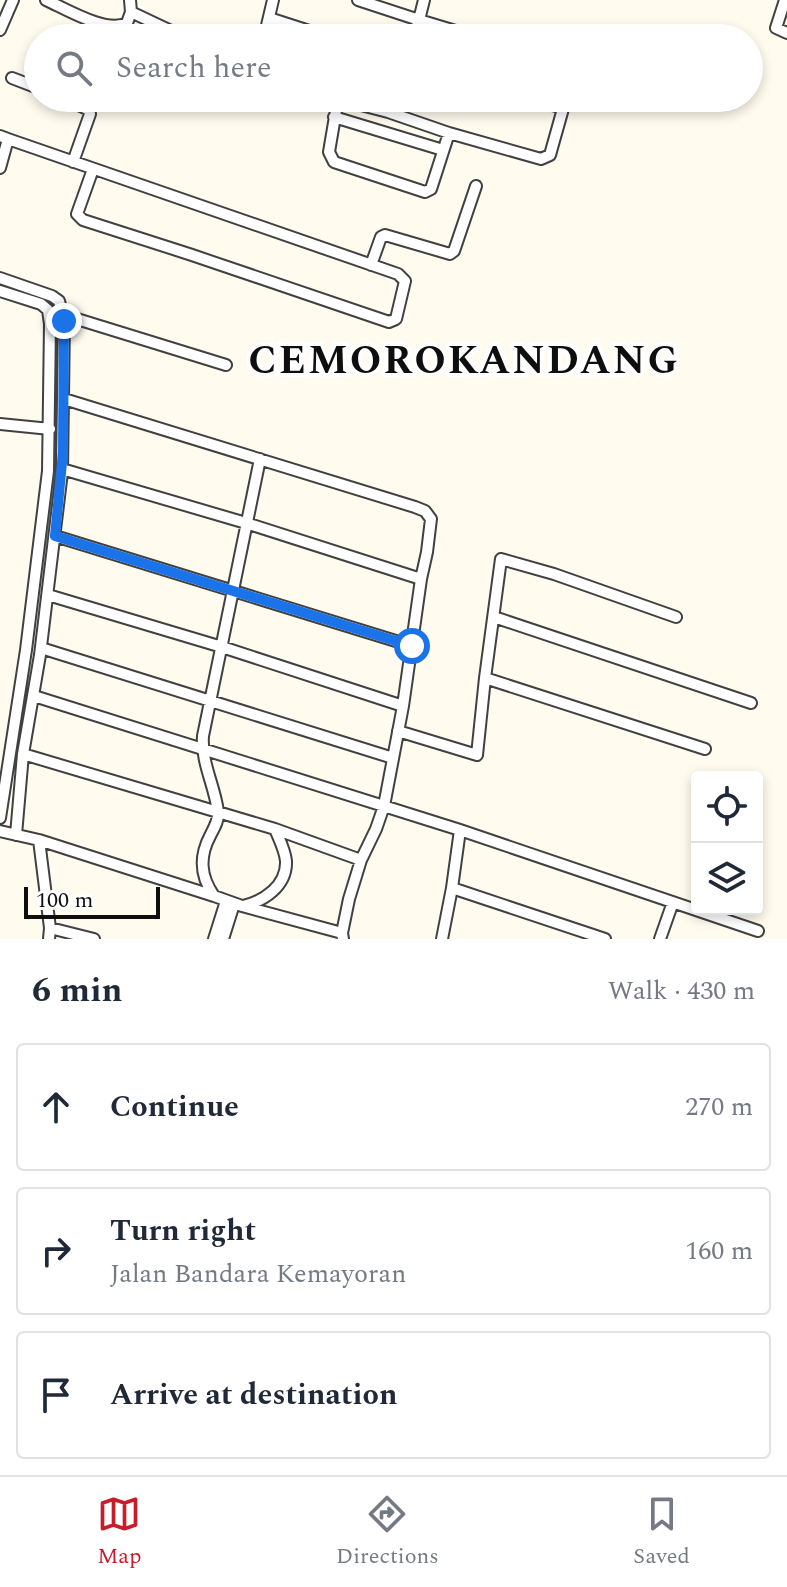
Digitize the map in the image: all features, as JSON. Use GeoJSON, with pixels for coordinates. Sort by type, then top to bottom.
{"type":"FeatureCollection","features":[{"type":"Feature","properties":{"kind":"street"},"geometry":{"type":"LineString","coordinates":[[0,30],[13,0]]}},
{"type":"Feature","properties":{"kind":"street"},"geometry":{"type":"LineString","coordinates":[[46,0],[103,24]]}},
{"type":"Feature","properties":{"kind":"street"},"geometry":{"type":"LineString","coordinates":[[125,24],[131,12],[130,0]]}},
{"type":"Feature","properties":{"kind":"street"},"geometry":{"type":"LineString","coordinates":[[268,24],[273,0]]}},
{"type":"Feature","properties":{"kind":"street"},"geometry":{"type":"LineString","coordinates":[[358,0],[432,24]]}},
{"type":"Feature","properties":{"kind":"street"},"geometry":{"type":"LineString","coordinates":[[418,24],[424,0]]}},
{"type":"Feature","properties":{"kind":"street"},"geometry":{"type":"LineString","coordinates":[[785,0],[776,28],[787,33]]}},
{"type":"Feature","properties":{"kind":"street"},"geometry":{"type":"LineString","coordinates":[[131,12],[156,24]]}},
{"type":"Feature","properties":{"kind":"street"},"geometry":{"type":"LineString","coordinates":[[269,18],[288,24]]}},
{"type":"Feature","properties":{"kind":"street"},"geometry":{"type":"LineString","coordinates":[[12,78],[24,83]]}},
{"type":"Feature","properties":{"kind":"street"},"geometry":{"type":"LineString","coordinates":[[73,162],[90,112]]}},
{"type":"Feature","properties":{"kind":"street"},"geometry":{"type":"LineString","coordinates":[[335,112],[329,152],[334,162],[425,192],[431,189],[449,133]]}},
{"type":"Feature","properties":{"kind":"street"},"geometry":{"type":"LineString","coordinates":[[388,112],[449,133],[544,159],[550,155],[562,112]]}},
{"type":"Feature","properties":{"kind":"street"},"geometry":{"type":"LineString","coordinates":[[334,117],[443,150]]}},
{"type":"Feature","properties":{"kind":"street"},"geometry":{"type":"LineString","coordinates":[[0,168],[4,138],[398,274],[405,281],[396,319],[389,322],[79,218],[77,214],[93,169]]}},
{"type":"Feature","properties":{"kind":"street"},"geometry":{"type":"LineString","coordinates":[[371,265],[381,237],[385,235],[450,254],[454,251],[476,186]]}},
{"type":"Feature","properties":{"kind":"street"},"geometry":{"type":"LineString","coordinates":[[0,278],[52,296],[59,301],[64,315],[62,469],[41,648],[23,754],[16,835]]}},
{"type":"Feature","properties":{"kind":"street"},"geometry":{"type":"LineString","coordinates":[[0,291],[41,304],[48,310],[50,324],[48,471],[0,818]]}},
{"type":"Feature","properties":{"kind":"street"},"geometry":{"type":"LineString","coordinates":[[48,310],[59,301]]}},
{"type":"Feature","properties":{"kind":"street"},"geometry":{"type":"LineString","coordinates":[[64,315],[226,365]]}},
{"type":"Feature","properties":{"kind":"street"},"geometry":{"type":"LineString","coordinates":[[0,831],[39,840],[342,936],[361,860],[384,806],[431,526],[430,516],[425,511],[64,399]]}},
{"type":"Feature","properties":{"kind":"street"},"geometry":{"type":"LineString","coordinates":[[0,424],[50,429]]}},
{"type":"Feature","properties":{"kind":"street"},"geometry":{"type":"LineString","coordinates":[[214,896],[205,879],[202,861],[218,813],[202,750],[203,736],[260,459]]}},
{"type":"Feature","properties":{"kind":"street"},"geometry":{"type":"LineString","coordinates":[[62,469],[421,579]]}},
{"type":"Feature","properties":{"kind":"street"},"geometry":{"type":"LineString","coordinates":[[55,536],[412,646]]}},
{"type":"Feature","properties":{"kind":"street"},"geometry":{"type":"LineString","coordinates":[[398,731],[477,755],[501,559],[554,574],[676,617]]}},
{"type":"Feature","properties":{"kind":"street"},"geometry":{"type":"LineString","coordinates":[[48,595],[403,706]]}},
{"type":"Feature","properties":{"kind":"street"},"geometry":{"type":"LineString","coordinates":[[494,617],[751,703]]}},
{"type":"Feature","properties":{"kind":"street"},"geometry":{"type":"LineString","coordinates":[[41,648],[393,758]]}},
{"type":"Feature","properties":{"kind":"street"},"geometry":{"type":"LineString","coordinates":[[485,678],[705,749]]}},
{"type":"Feature","properties":{"kind":"street"},"geometry":{"type":"LineString","coordinates":[[34,696],[460,830],[758,931]]}},
{"type":"Feature","properties":{"kind":"street"},"geometry":{"type":"LineString","coordinates":[[23,754],[275,829],[361,860]]}},
{"type":"Feature","properties":{"kind":"street"},"geometry":{"type":"LineString","coordinates":[[234,904],[263,899],[279,885],[286,860],[275,829]]}},
{"type":"Feature","properties":{"kind":"street"},"geometry":{"type":"LineString","coordinates":[[442,939],[460,830]]}},
{"type":"Feature","properties":{"kind":"street"},"geometry":{"type":"LineString","coordinates":[[39,840],[49,933],[94,939]]}},
{"type":"Feature","properties":{"kind":"street"},"geometry":{"type":"LineString","coordinates":[[452,888],[605,939]]}},
{"type":"Feature","properties":{"kind":"street"},"geometry":{"type":"LineString","coordinates":[[660,939],[673,902]]}},
{"type":"Feature","properties":{"kind":"street"},"geometry":{"type":"LineString","coordinates":[[214,939],[234,904]]}},
{"type":"Feature","properties":{"kind":"street"},"geometry":{"type":"LineString","coordinates":[[223,939],[234,904]]}},
{"type":"Feature","properties":{"kind":"district","name":"CEMOROKANDANG"},"geometry":{"type":"Point","coordinates":[464,359]}},
{"type":"Feature","properties":{"kind":"route"},"geometry":{"type":"LineString","coordinates":[[64,321],[63,452],[55,536],[412,646]]}}]}
